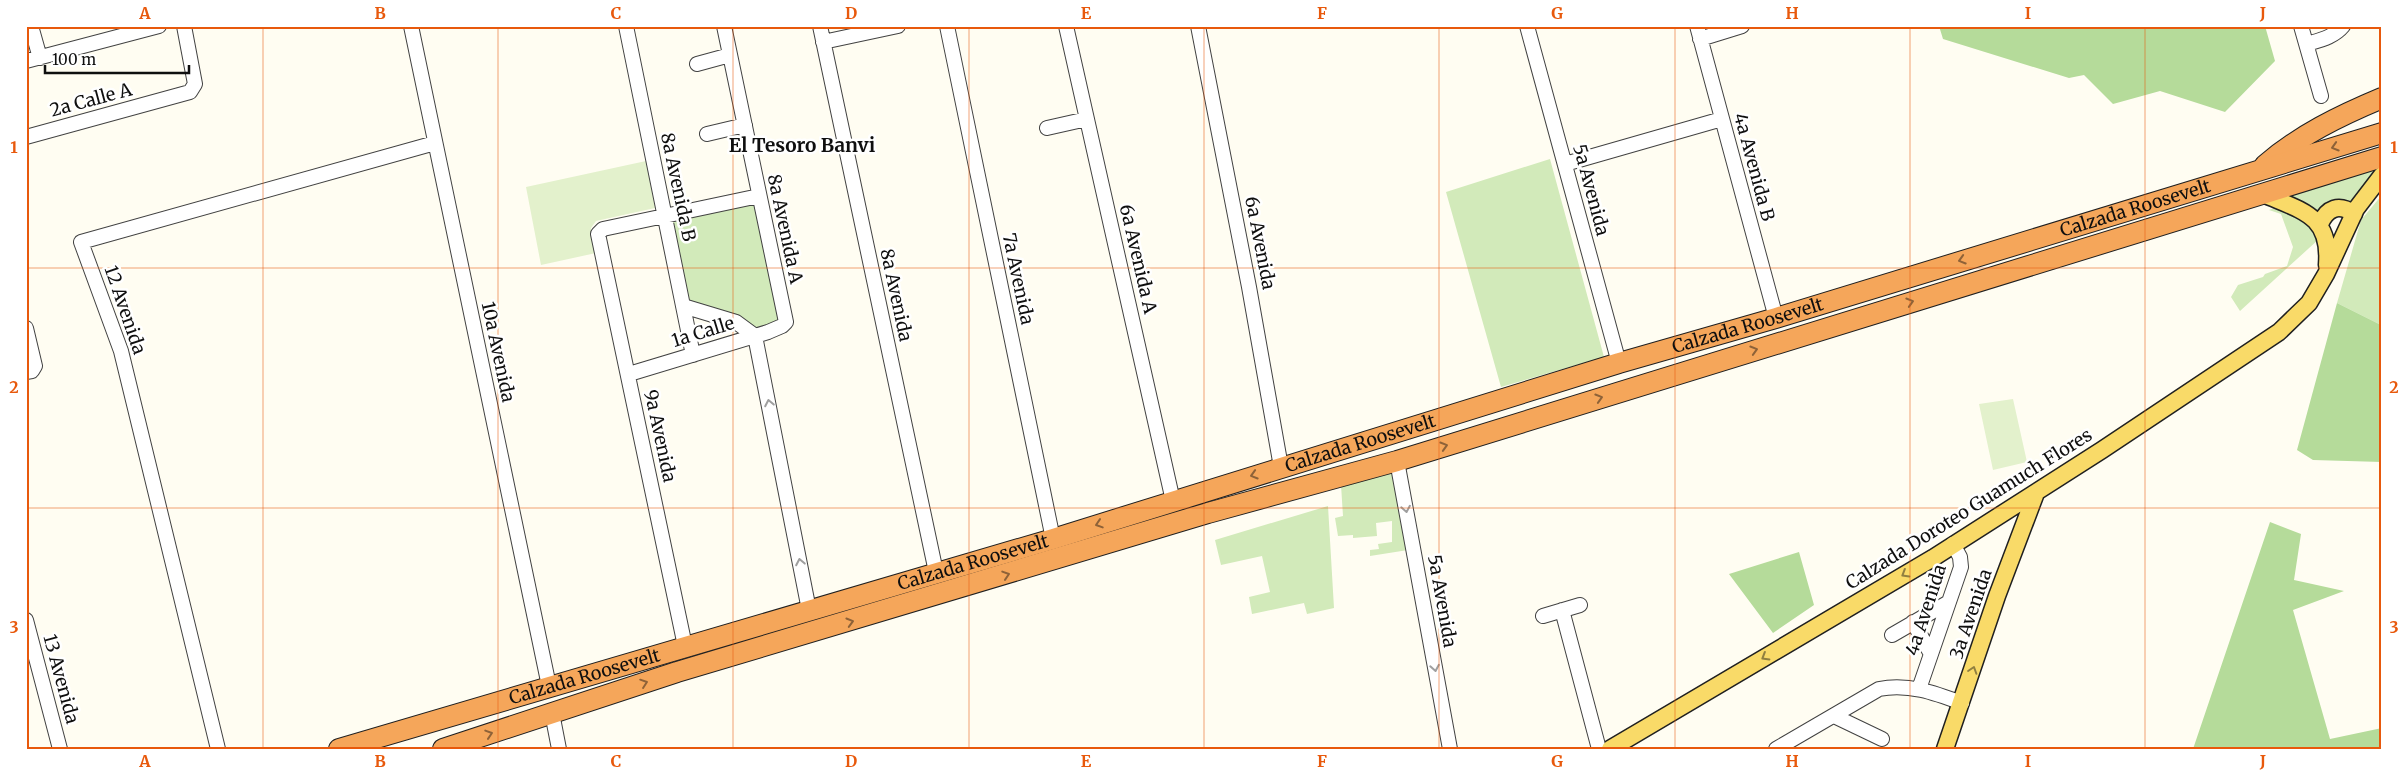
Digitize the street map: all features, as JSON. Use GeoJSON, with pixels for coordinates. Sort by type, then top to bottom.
{"type":"FeatureCollection","features":[{"type":"Feature","properties":{"kind":"highway"},"geometry":{"type":"LineString","coordinates":[[2258,171],[2281,151],[2318,127],[2382,98]]}},
{"type":"Feature","properties":{"kind":"highway","name":"Calzada Roosevelt"},"geometry":{"type":"LineString","coordinates":[[339,749],[1053,539],[1619,363],[1776,318],[2382,133]]}},
{"type":"Feature","properties":{"kind":"highway","name":"Calzada Roosevelt"},"geometry":{"type":"LineString","coordinates":[[443,749],[678,672],[1208,513],[1397,461],[2382,157]]}},
{"type":"Feature","properties":{"kind":"highway"},"geometry":{"type":"LineString","coordinates":[[2016,244],[1996,260],[1991,269],[1997,272],[2020,268]]}},
{"type":"Feature","properties":{"kind":"highway"},"geometry":{"type":"LineString","coordinates":[[1397,461],[1399,447],[1412,438],[1662,362],[1716,334]]}},
{"type":"Feature","properties":{"kind":"highway"},"geometry":{"type":"LineString","coordinates":[[1208,513],[1229,498],[1274,484],[1279,478],[1281,467]]}},
{"type":"Feature","properties":{"kind":"highway"},"geometry":{"type":"LineString","coordinates":[[818,631],[816,622],[821,616],[888,596],[910,581]]}},
{"type":"Feature","properties":{"kind":"highway"},"geometry":{"type":"LineString","coordinates":[[678,672],[698,658],[801,628],[808,621],[809,610]]}},
{"type":"Feature","properties":{"kind":"main road","name":"Calzada Doroteo Guamuch Flores"},"geometry":{"type":"LineString","coordinates":[[1620,746],[2036,493],[2279,332],[2309,303],[2326,274],[2354,214],[2368,190],[2382,175]]}},
{"type":"Feature","properties":{"kind":"main road"},"geometry":{"type":"LineString","coordinates":[[2263,194],[2310,215],[2320,224],[2327,212],[2335,208],[2344,208],[2354,214]]}},
{"type":"Feature","properties":{"kind":"main road","name":"Calzada Doroteo Guamuch Flores"},"geometry":{"type":"LineString","coordinates":[[2320,224],[2327,242],[2326,274]]}},
{"type":"Feature","properties":{"kind":"main road","name":"3a Avenida"},"geometry":{"type":"LineString","coordinates":[[1946,749],[2036,493]]}},
{"type":"Feature","properties":{"kind":"main road"},"geometry":{"type":"LineString","coordinates":[[1992,520],[2004,520],[2010,524],[2014,535],[2015,549]]}},
{"type":"Feature","properties":{"kind":"street"},"geometry":{"type":"LineString","coordinates":[[31,26],[33,60],[117,32],[159,26]]}},
{"type":"Feature","properties":{"kind":"street","name":"2a Calle A"},"geometry":{"type":"LineString","coordinates":[[26,137],[190,92],[194,89],[195,84],[184,26]]}},
{"type":"Feature","properties":{"kind":"street","name":"10a Avenida"},"geometry":{"type":"LineString","coordinates":[[411,26],[549,686]]}},
{"type":"Feature","properties":{"kind":"street","name":"8a Avenida B"},"geometry":{"type":"LineString","coordinates":[[626,26],[684,306],[692,355]]}},
{"type":"Feature","properties":{"kind":"street","name":"8a Avenida A"},"geometry":{"type":"LineString","coordinates":[[724,26],[786,322]]}},
{"type":"Feature","properties":{"kind":"street","name":"8a Avenida"},"geometry":{"type":"LineString","coordinates":[[820,26],[936,572]]}},
{"type":"Feature","properties":{"kind":"street"},"geometry":{"type":"LineString","coordinates":[[823,42],[898,26]]}},
{"type":"Feature","properties":{"kind":"street","name":"7a Avenida"},"geometry":{"type":"LineString","coordinates":[[947,26],[1053,539]]}},
{"type":"Feature","properties":{"kind":"street","name":"6a Avenida A"},"geometry":{"type":"LineString","coordinates":[[1066,26],[1173,501]]}},
{"type":"Feature","properties":{"kind":"street","name":"5a Avenida"},"geometry":{"type":"LineString","coordinates":[[1527,26],[1619,363]]}},
{"type":"Feature","properties":{"kind":"street"},"geometry":{"type":"LineString","coordinates":[[1699,32],[1742,26]]}},
{"type":"Feature","properties":{"kind":"street"},"geometry":{"type":"LineString","coordinates":[[2301,26],[2321,96]]}},
{"type":"Feature","properties":{"kind":"street"},"geometry":{"type":"LineString","coordinates":[[2307,44],[2339,32],[2343,26]]}},
{"type":"Feature","properties":{"kind":"street","name":"6a Avenida"},"geometry":{"type":"LineString","coordinates":[[1199,29],[1250,287],[1281,467]]}},
{"type":"Feature","properties":{"kind":"street","name":"4a Avenida B"},"geometry":{"type":"LineString","coordinates":[[1699,32],[1776,318]]}},
{"type":"Feature","properties":{"kind":"street"},"geometry":{"type":"LineString","coordinates":[[697,64],[730,55]]}},
{"type":"Feature","properties":{"kind":"street"},"geometry":{"type":"LineString","coordinates":[[1047,128],[1087,119]]}},
{"type":"Feature","properties":{"kind":"street"},"geometry":{"type":"LineString","coordinates":[[1565,164],[1722,119]]}},
{"type":"Feature","properties":{"kind":"street"},"geometry":{"type":"LineString","coordinates":[[706,134],[745,125]]}},
{"type":"Feature","properties":{"kind":"street","name":"12 Avenida"},"geometry":{"type":"LineString","coordinates":[[218,749],[121,351],[81,242],[435,143]]}},
{"type":"Feature","properties":{"kind":"street"},"geometry":{"type":"LineString","coordinates":[[665,217],[759,196]]}},
{"type":"Feature","properties":{"kind":"street","name":"9a Avenida"},"geometry":{"type":"LineString","coordinates":[[665,217],[603,229],[598,234],[629,374],[684,646]]}},
{"type":"Feature","properties":{"kind":"street"},"geometry":{"type":"LineString","coordinates":[[684,306],[736,322],[755,336],[809,610]]}},
{"type":"Feature","properties":{"kind":"street","name":"1a Calle"},"geometry":{"type":"LineString","coordinates":[[629,374],[755,336],[782,326],[786,322]]}},
{"type":"Feature","properties":{"kind":"street"},"geometry":{"type":"LineString","coordinates":[[26,328],[30,370]]}},
{"type":"Feature","properties":{"kind":"street","name":"5a Avenida"},"geometry":{"type":"LineString","coordinates":[[1397,461],[1450,749]]}},
{"type":"Feature","properties":{"kind":"street","name":"4a Avenida"},"geometry":{"type":"LineString","coordinates":[[1919,689],[1961,567],[1960,557],[1953,544]]}},
{"type":"Feature","properties":{"kind":"street"},"geometry":{"type":"LineString","coordinates":[[1892,636],[1950,602]]}},
{"type":"Feature","properties":{"kind":"street"},"geometry":{"type":"LineString","coordinates":[[1543,616],[1580,605]]}},
{"type":"Feature","properties":{"kind":"street"},"geometry":{"type":"LineString","coordinates":[[1562,610],[1599,749]]}},
{"type":"Feature","properties":{"kind":"street","name":"13 Avenida"},"geometry":{"type":"LineString","coordinates":[[26,620],[60,749]]}},
{"type":"Feature","properties":{"kind":"street"},"geometry":{"type":"LineString","coordinates":[[1913,622],[1931,654]]}},
{"type":"Feature","properties":{"kind":"street"},"geometry":{"type":"LineString","coordinates":[[1776,749],[1879,689],[1897,685],[1919,689],[1962,703]]}},
{"type":"Feature","properties":{"kind":"street"},"geometry":{"type":"LineString","coordinates":[[552,713],[559,749]]}},
{"type":"Feature","properties":{"kind":"street"},"geometry":{"type":"LineString","coordinates":[[1834,716],[1882,740]]}},
{"type":"Feature","properties":{"kind":"green space"},"geometry":{"type":"Polygon","coordinates":[[[1939,26],[2265,26],[2275,61],[2225,112],[2160,91],[2113,104],[2084,75],[2069,78],[1943,39],[1939,26]]]}},
{"type":"Feature","properties":{"kind":"green space"},"geometry":{"type":"Polygon","coordinates":[[[1550,159],[1604,357],[1501,387],[1446,192],[1550,159]]]}},
{"type":"Feature","properties":{"kind":"green space"},"geometry":{"type":"Polygon","coordinates":[[[646,161],[655,208],[596,221],[591,228],[596,253],[541,265],[526,187],[646,161]]]}},
{"type":"Feature","properties":{"kind":"green space"},"geometry":{"type":"Polygon","coordinates":[[[2382,168],[2363,185],[2351,205],[2319,212],[2277,198],[2382,168]]]}},
{"type":"Feature","properties":{"kind":"green space"},"geometry":{"type":"Polygon","coordinates":[[[2382,195],[2382,321],[2379,324],[2337,303],[2361,220],[2382,195]]]}},
{"type":"Feature","properties":{"kind":"green space"},"geometry":{"type":"Polygon","coordinates":[[[757,199],[782,322],[756,332],[687,304],[669,219],[757,199]]]}},
{"type":"Feature","properties":{"kind":"green space"},"geometry":{"type":"Polygon","coordinates":[[[2274,208],[2288,211],[2294,215],[2305,223],[2319,239],[2240,311],[2231,297],[2238,285],[2263,277],[2265,274],[2287,266],[2293,247],[2281,214],[2269,210],[2274,208]]]}},
{"type":"Feature","properties":{"kind":"green space"},"geometry":{"type":"Polygon","coordinates":[[[2337,303],[2379,324],[2382,321],[2382,462],[2313,460],[2297,450],[2337,303]]]}},
{"type":"Feature","properties":{"kind":"green space"},"geometry":{"type":"Polygon","coordinates":[[[2013,399],[2027,462],[1993,470],[1979,404],[2013,399]]]}},
{"type":"Feature","properties":{"kind":"green space"},"geometry":{"type":"Polygon","coordinates":[[[1388,471],[1393,475],[1408,550],[1370,556],[1370,550],[1379,549],[1378,544],[1392,542],[1392,521],[1376,523],[1377,536],[1353,538],[1353,535],[1338,536],[1335,518],[1343,516],[1341,485],[1388,471]]]}},
{"type":"Feature","properties":{"kind":"green space"},"geometry":{"type":"Polygon","coordinates":[[[1328,506],[1334,608],[1307,614],[1304,603],[1252,614],[1249,597],[1270,592],[1262,556],[1221,565],[1215,540],[1328,506]]]}},
{"type":"Feature","properties":{"kind":"green space"},"geometry":{"type":"Polygon","coordinates":[[[2270,522],[2301,534],[2294,580],[2344,591],[2293,610],[2330,739],[2382,728],[2382,747],[2372,749],[2193,749],[2270,522]]]}},
{"type":"Feature","properties":{"kind":"green space"},"geometry":{"type":"Polygon","coordinates":[[[1799,552],[1814,605],[1773,633],[1729,574],[1799,552]]]}},
{"type":"Feature","properties":{"kind":"district","name":"El Tesoro Banvi"},"geometry":{"type":"Point","coordinates":[802,145]}}]}
